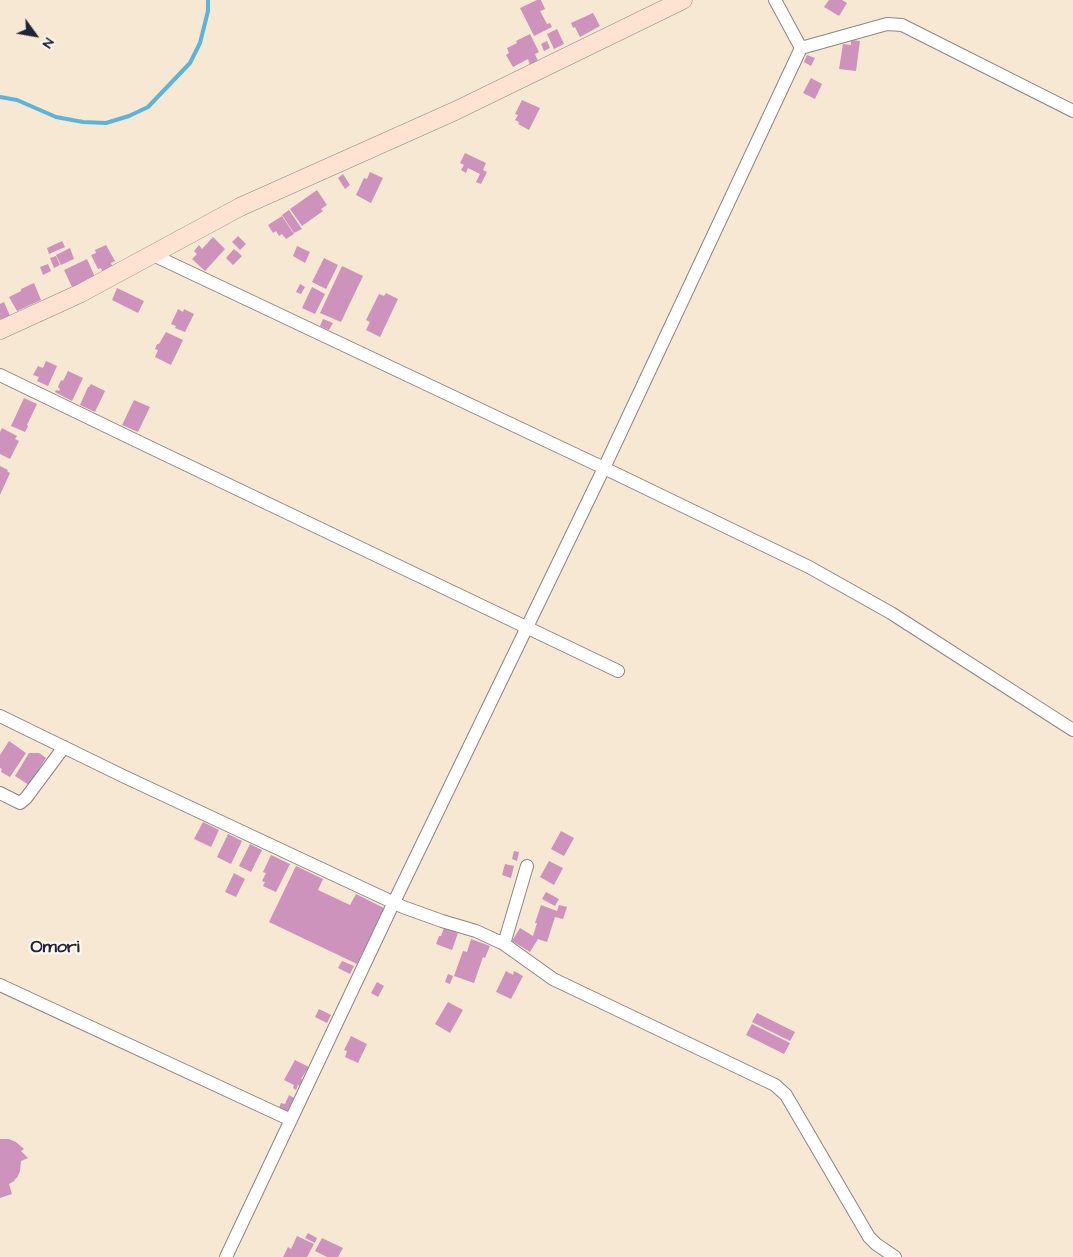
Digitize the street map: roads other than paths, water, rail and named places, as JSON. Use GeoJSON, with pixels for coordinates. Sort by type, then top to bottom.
{"type":"FeatureCollection","features":[{"type":"Feature","properties":{"kind":"street"},"geometry":{"type":"LineString","coordinates":[[0,330],[81,293],[240,207],[455,111],[683,0]]}},
{"type":"Feature","properties":{"kind":"street"},"geometry":{"type":"LineString","coordinates":[[775,0],[801,48]]}},
{"type":"Feature","properties":{"kind":"street"},"geometry":{"type":"LineString","coordinates":[[228,1256],[394,902],[604,468],[801,48],[887,24],[902,25],[1073,111]]}},
{"type":"Feature","properties":{"kind":"street"},"geometry":{"type":"LineString","coordinates":[[151,254],[802,563],[891,613],[1073,730]]}},
{"type":"Feature","properties":{"kind":"street"},"geometry":{"type":"LineString","coordinates":[[0,375],[618,671]]}},
{"type":"Feature","properties":{"kind":"street"},"geometry":{"type":"LineString","coordinates":[[0,716],[403,907],[476,931],[504,944],[553,979],[775,1086],[786,1095],[869,1237],[896,1257]]}},
{"type":"Feature","properties":{"kind":"street"},"geometry":{"type":"LineString","coordinates":[[0,793],[20,803],[26,798],[64,747]]}},
{"type":"Feature","properties":{"kind":"street"},"geometry":{"type":"LineString","coordinates":[[504,944],[527,866]]}},
{"type":"Feature","properties":{"kind":"street"},"geometry":{"type":"LineString","coordinates":[[0,985],[291,1120]]}},
{"type":"Feature","properties":{"kind":"waterway"},"geometry":{"type":"LineString","coordinates":[[0,97],[17,100],[56,117],[83,122],[106,123],[129,116],[148,107],[190,63],[200,43],[208,11],[208,0]]}},
{"type":"Feature","properties":{"kind":"district","name":"Omori"},"geometry":{"type":"Point","coordinates":[55,948]}}]}
